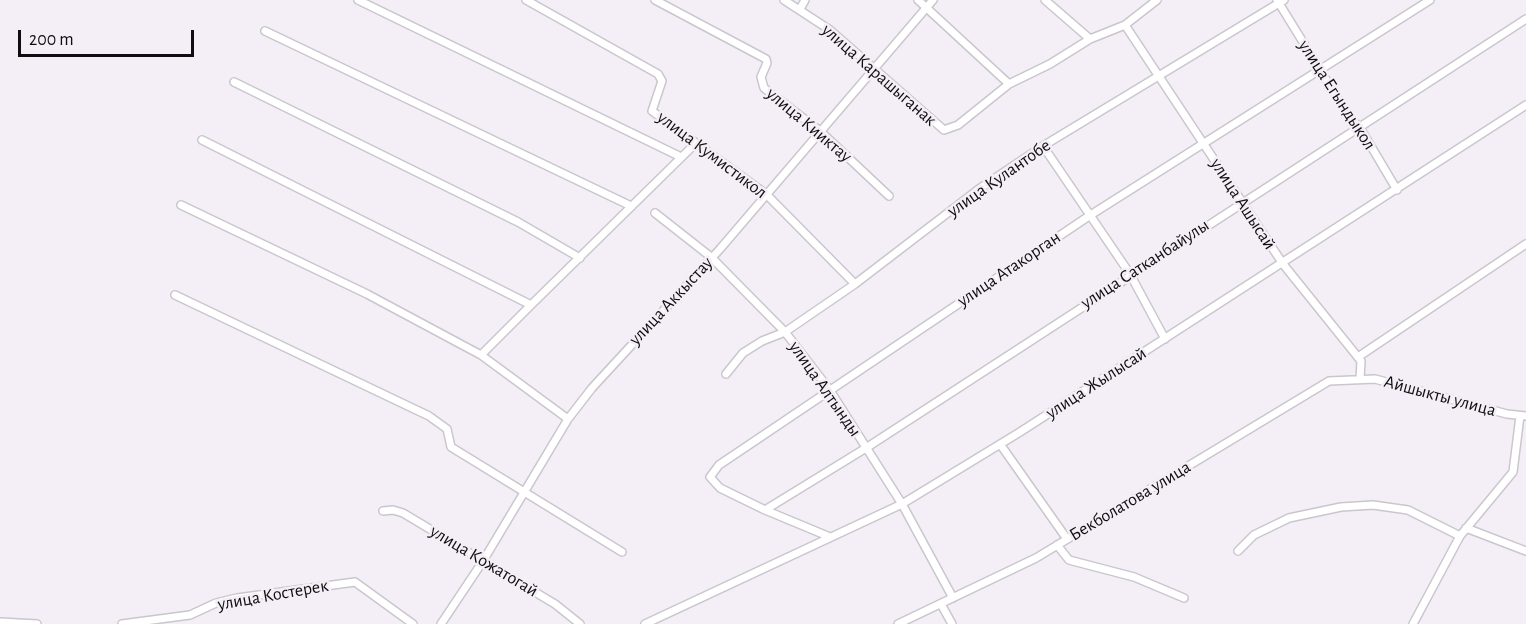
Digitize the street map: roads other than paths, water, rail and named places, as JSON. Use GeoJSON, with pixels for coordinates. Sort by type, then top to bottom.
{"type":"FeatureCollection","features":[{"type":"Feature","properties":{"kind":"street"},"geometry":{"type":"LineString","coordinates":[[358,0],[681,157]]}},
{"type":"Feature","properties":{"kind":"street","name":"улица Кумистикол"},"geometry":{"type":"LineString","coordinates":[[526,0],[658,74],[662,81],[652,111],[766,194],[855,284]]}},
{"type":"Feature","properties":{"kind":"street","name":"улица Кииктау"},"geometry":{"type":"LineString","coordinates":[[655,0],[766,59],[767,63],[761,77],[764,88],[820,131],[889,196]]}},
{"type":"Feature","properties":{"kind":"street","name":"улица Карашыганак"},"geometry":{"type":"LineString","coordinates":[[784,0],[800,9],[844,42],[944,130],[958,125],[1009,84],[1050,64],[1090,39],[1125,25],[1157,0]]}},
{"type":"Feature","properties":{"kind":"street"},"geometry":{"type":"LineString","coordinates":[[800,9],[805,0]]}},
{"type":"Feature","properties":{"kind":"street"},"geometry":{"type":"LineString","coordinates":[[918,0],[1009,84]]}},
{"type":"Feature","properties":{"kind":"street","name":"улица Аккыстау"},"geometry":{"type":"LineString","coordinates":[[441,624],[483,561],[568,418],[592,388],[711,257],[933,0]]}},
{"type":"Feature","properties":{"kind":"street"},"geometry":{"type":"LineString","coordinates":[[1045,0],[1090,39]]}},
{"type":"Feature","properties":{"kind":"street","name":"улица Атакорган"},"geometry":{"type":"LineString","coordinates":[[830,537],[720,488],[710,477],[719,465],[829,388],[1203,142],[1430,0]]}},
{"type":"Feature","properties":{"kind":"street","name":"улица Егындыкол"},"geometry":{"type":"LineString","coordinates":[[1280,1],[1320,70],[1351,120],[1359,126],[1397,190]]}},
{"type":"Feature","properties":{"kind":"street","name":"улица Кулантобе"},"geometry":{"type":"LineString","coordinates":[[726,374],[743,353],[762,340],[785,332],[855,284],[979,189],[1043,146],[1280,1]]}},
{"type":"Feature","properties":{"kind":"street","name":"улица Сатканбайулы"},"geometry":{"type":"LineString","coordinates":[[765,510],[866,448],[1130,274],[1526,19]]}},
{"type":"Feature","properties":{"kind":"street","name":"улица Ашысай"},"geometry":{"type":"LineString","coordinates":[[1125,25],[1283,264],[1358,357]]}},
{"type":"Feature","properties":{"kind":"street"},"geometry":{"type":"LineString","coordinates":[[265,31],[631,206]]}},
{"type":"Feature","properties":{"kind":"street"},"geometry":{"type":"LineString","coordinates":[[234,82],[518,222],[580,258]]}},
{"type":"Feature","properties":{"kind":"street","name":"улица Жылысай"},"geometry":{"type":"LineString","coordinates":[[645,624],[902,504],[1283,264],[1526,105]]}},
{"type":"Feature","properties":{"kind":"street"},"geometry":{"type":"LineString","coordinates":[[201,140],[531,305]]}},
{"type":"Feature","properties":{"kind":"street"},"geometry":{"type":"LineString","coordinates":[[481,355],[696,143]]}},
{"type":"Feature","properties":{"kind":"street"},"geometry":{"type":"LineString","coordinates":[[1043,146],[1130,274],[1165,339]]}},
{"type":"Feature","properties":{"kind":"street"},"geometry":{"type":"LineString","coordinates":[[181,205],[356,289],[481,355],[568,418]]}},
{"type":"Feature","properties":{"kind":"street","name":"улица Алтынды"},"geometry":{"type":"LineString","coordinates":[[656,213],[711,257],[785,332],[829,388],[902,504],[953,598]]}},
{"type":"Feature","properties":{"kind":"street"},"geometry":{"type":"LineString","coordinates":[[1360,380],[1361,361],[1358,357],[1526,244]]}},
{"type":"Feature","properties":{"kind":"street"},"geometry":{"type":"LineString","coordinates":[[175,295],[429,416],[447,429],[452,447],[622,552]]}},
{"type":"Feature","properties":{"kind":"street","name":"Айшыкты улица"},"geometry":{"type":"LineString","coordinates":[[1360,380],[1375,379],[1523,416],[1513,472],[1460,536],[1413,624]]}},
{"type":"Feature","properties":{"kind":"street","name":"Бекболатова улица"},"geometry":{"type":"LineString","coordinates":[[898,624],[1057,545],[1329,381],[1360,380]]}},
{"type":"Feature","properties":{"kind":"street"},"geometry":{"type":"LineString","coordinates":[[1000,444],[1067,539]]}},
{"type":"Feature","properties":{"kind":"street"},"geometry":{"type":"LineString","coordinates":[[1238,551],[1254,535],[1289,519],[1341,507],[1373,505],[1408,510],[1460,536]]}},
{"type":"Feature","properties":{"kind":"street","name":"улица Кожатогай"},"geometry":{"type":"LineString","coordinates":[[383,511],[393,510],[403,513],[555,604],[580,624]]}},
{"type":"Feature","properties":{"kind":"street"},"geometry":{"type":"LineString","coordinates":[[1466,528],[1526,551]]}},
{"type":"Feature","properties":{"kind":"street"},"geometry":{"type":"LineString","coordinates":[[1057,545],[1069,560],[1134,577],[1184,598]]}},
{"type":"Feature","properties":{"kind":"street","name":"улица Костерек"},"geometry":{"type":"LineString","coordinates":[[122,624],[190,615],[216,603],[237,598],[355,582],[413,624]]}},
{"type":"Feature","properties":{"kind":"street"},"geometry":{"type":"LineString","coordinates":[[941,604],[952,624]]}},
{"type":"Feature","properties":{"kind":"street"},"geometry":{"type":"LineString","coordinates":[[0,622],[37,624]]}}]}
